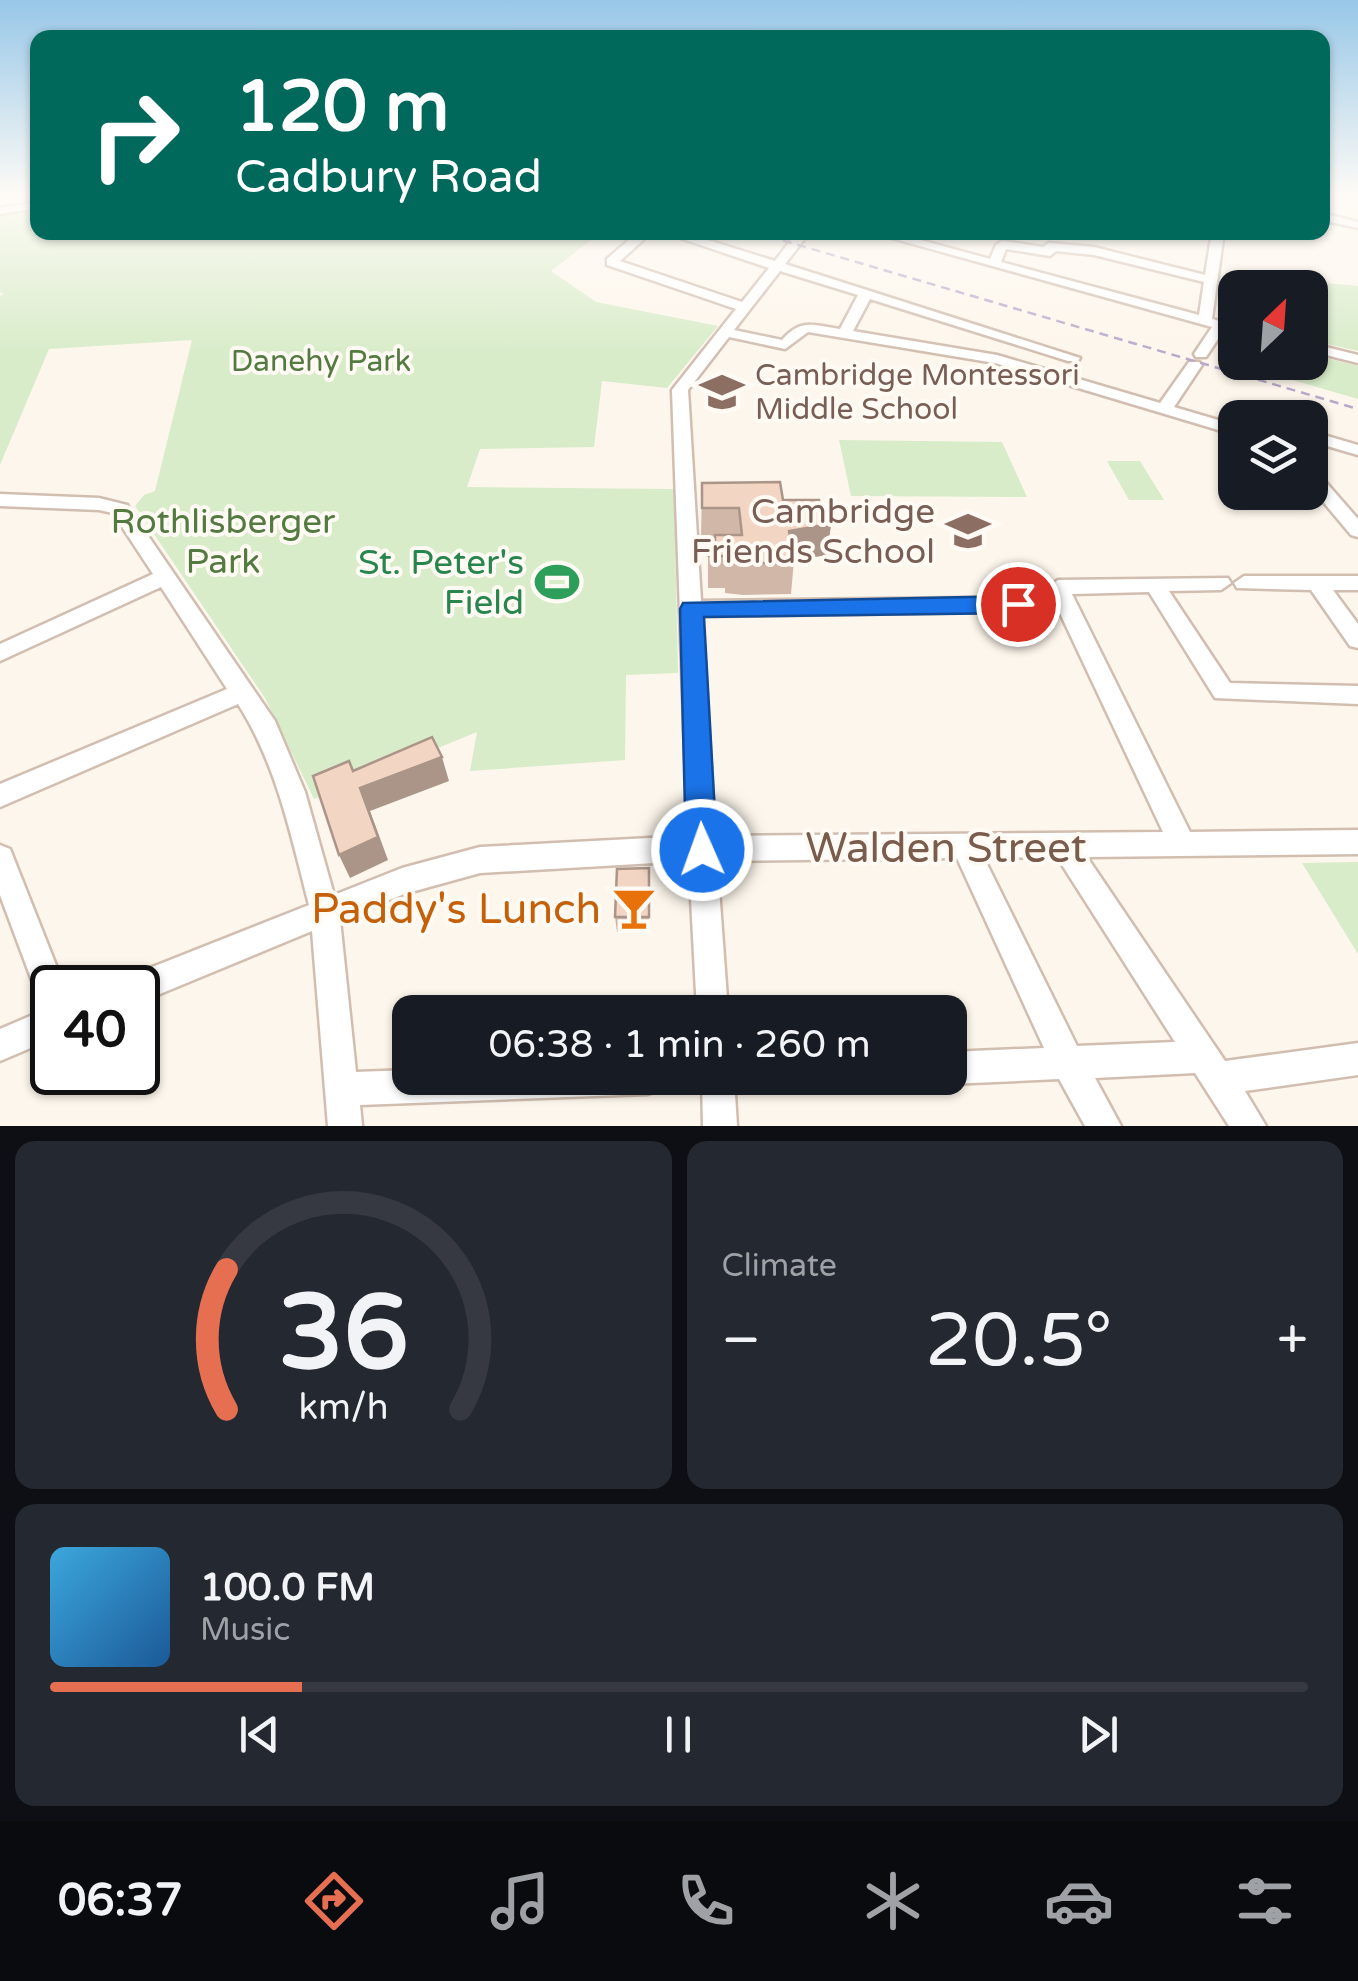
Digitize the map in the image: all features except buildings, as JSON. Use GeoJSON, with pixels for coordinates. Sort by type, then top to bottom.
{"type":"FeatureCollection","features":[{"type":"Feature","properties":{"kind":"street"},"geometry":{"type":"LineString","coordinates":[[626,250],[611,262],[744,307]]}},
{"type":"Feature","properties":{"kind":"street"},"geometry":{"type":"LineString","coordinates":[[723,250],[1072,358]]}},
{"type":"Feature","properties":{"kind":"street"},"geometry":{"type":"LineString","coordinates":[[713,995],[680,390],[790,250]]}},
{"type":"Feature","properties":{"kind":"street"},"geometry":{"type":"LineString","coordinates":[[945,250],[1218,326]]}},
{"type":"Feature","properties":{"kind":"street"},"geometry":{"type":"LineString","coordinates":[[994,265],[1000,250]]}},
{"type":"Feature","properties":{"kind":"street"},"geometry":{"type":"LineString","coordinates":[[1049,250],[1052,280]]}},
{"type":"Feature","properties":{"kind":"street"},"geometry":{"type":"LineString","coordinates":[[1080,250],[1211,280]]}},
{"type":"Feature","properties":{"kind":"street"},"geometry":{"type":"LineString","coordinates":[[1164,409],[1197,360],[1212,325],[1211,280],[1215,250]]}},
{"type":"Feature","properties":{"kind":"street"},"geometry":{"type":"LineString","coordinates":[[846,329],[866,294]]}},
{"type":"Feature","properties":{"kind":"street"},"geometry":{"type":"LineString","coordinates":[[724,332],[785,345],[798,330],[808,328],[976,354],[1218,425]]}},
{"type":"Feature","properties":{"kind":"street"},"geometry":{"type":"LineString","coordinates":[[1328,352],[1358,359]]}},
{"type":"Feature","properties":{"kind":"street"},"geometry":{"type":"LineString","coordinates":[[1328,441],[1358,450]]}},
{"type":"Feature","properties":{"kind":"street"},"geometry":{"type":"LineString","coordinates":[[1328,495],[1358,531]]}},
{"type":"Feature","properties":{"kind":"street"},"geometry":{"type":"LineString","coordinates":[[0,500],[111,505],[128,518],[266,728],[292,792],[324,912],[345,1126]]}},
{"type":"Feature","properties":{"kind":"street"},"geometry":{"type":"LineString","coordinates":[[0,653],[167,576]]}},
{"type":"Feature","properties":{"kind":"street"},"geometry":{"type":"LineString","coordinates":[[692,609],[1062,595],[1154,584],[1221,583]]}},
{"type":"Feature","properties":{"kind":"street"},"geometry":{"type":"LineString","coordinates":[[1244,583],[1358,583]]}},
{"type":"Feature","properties":{"kind":"street"},"geometry":{"type":"LineString","coordinates":[[1317,583],[1358,640]]}},
{"type":"Feature","properties":{"kind":"street"},"geometry":{"type":"LineString","coordinates":[[1154,584],[1219,688],[1235,694],[1358,694]]}},
{"type":"Feature","properties":{"kind":"street"},"geometry":{"type":"LineString","coordinates":[[1062,595],[1182,843]]}},
{"type":"Feature","properties":{"kind":"street"},"geometry":{"type":"LineString","coordinates":[[0,796],[243,692]]}},
{"type":"Feature","properties":{"kind":"street","name":"Walden Street"},"geometry":{"type":"LineString","coordinates":[[160,979],[402,881],[480,860],[702,850],[1358,842]]}},
{"type":"Feature","properties":{"kind":"street"},"geometry":{"type":"LineString","coordinates":[[964,847],[1069,1064],[1104,1126]]}},
{"type":"Feature","properties":{"kind":"street"},"geometry":{"type":"LineString","coordinates":[[1066,848],[1249,1126]]}},
{"type":"Feature","properties":{"kind":"street"},"geometry":{"type":"LineString","coordinates":[[0,858],[41,965]]}},
{"type":"Feature","properties":{"kind":"street"},"geometry":{"type":"LineString","coordinates":[[0,1045],[30,1032]]}},
{"type":"Feature","properties":{"kind":"street"},"geometry":{"type":"LineString","coordinates":[[967,1067],[1069,1064],[1210,1068],[1358,1059]]}},
{"type":"Feature","properties":{"kind":"street"},"geometry":{"type":"LineString","coordinates":[[342,1089],[392,1087]]}},
{"type":"Feature","properties":{"kind":"street"},"geometry":{"type":"LineString","coordinates":[[719,1095],[720,1126]]}},
{"type":"Feature","properties":{"kind":"green space"},"geometry":{"type":"Polygon","coordinates":[[[0,250],[579,250],[551,271],[596,302],[718,326],[667,388],[602,381],[594,447],[480,449],[467,487],[674,489],[678,673],[626,675],[625,760],[470,771],[477,732],[314,799],[265,698],[135,506],[144,495],[155,491],[192,340],[49,349],[0,465],[0,296],[4,294],[0,292],[0,250]]]}},
{"type":"Feature","properties":{"kind":"green space"},"geometry":{"type":"Polygon","coordinates":[[[1328,283],[1358,286],[1358,351],[1328,344],[1328,283]]]}},
{"type":"Feature","properties":{"kind":"green space"},"geometry":{"type":"Polygon","coordinates":[[[1328,358],[1358,366],[1358,399],[1292,380],[1328,380],[1328,358]]]}},
{"type":"Feature","properties":{"kind":"green space"},"geometry":{"type":"Polygon","coordinates":[[[839,440],[1002,442],[1027,497],[851,496],[839,440]]]}},
{"type":"Feature","properties":{"kind":"green space"},"geometry":{"type":"Polygon","coordinates":[[[1107,461],[1140,461],[1164,500],[1129,500],[1107,461]]]}},
{"type":"Feature","properties":{"kind":"green space"},"geometry":{"type":"Polygon","coordinates":[[[1358,862],[1358,954],[1302,863],[1358,862]]]}},
{"type":"Feature","properties":{"kind":"railway"},"geometry":{"type":"LineString","coordinates":[[814,250],[1358,409]]}},
{"type":"Feature","properties":{"kind":"place","name":"Cambridge Montessori Middle School"},"geometry":{"type":"Point","coordinates":[722,392]}},
{"type":"Feature","properties":{"kind":"place","name":"Cambridge Friends School"},"geometry":{"type":"Point","coordinates":[968,531]}},
{"type":"Feature","properties":{"kind":"place","name":"St. Peter's Field"},"geometry":{"type":"Point","coordinates":[557,582]}},
{"type":"Feature","properties":{"kind":"place","name":"Paddy's Lunch"},"geometry":{"type":"Point","coordinates":[634,908]}},
{"type":"Feature","properties":{"kind":"route"},"geometry":{"type":"LineString","coordinates":[[702,850],[692,609],[1018,604]]}},
{"type":"Feature","properties":{"kind":"park label","name":"Danehy Park"},"geometry":{"type":"Point","coordinates":[321,361]}},
{"type":"Feature","properties":{"kind":"park label","name":"Rothlisberger Park"},"geometry":{"type":"Point","coordinates":[223,541]}}]}
